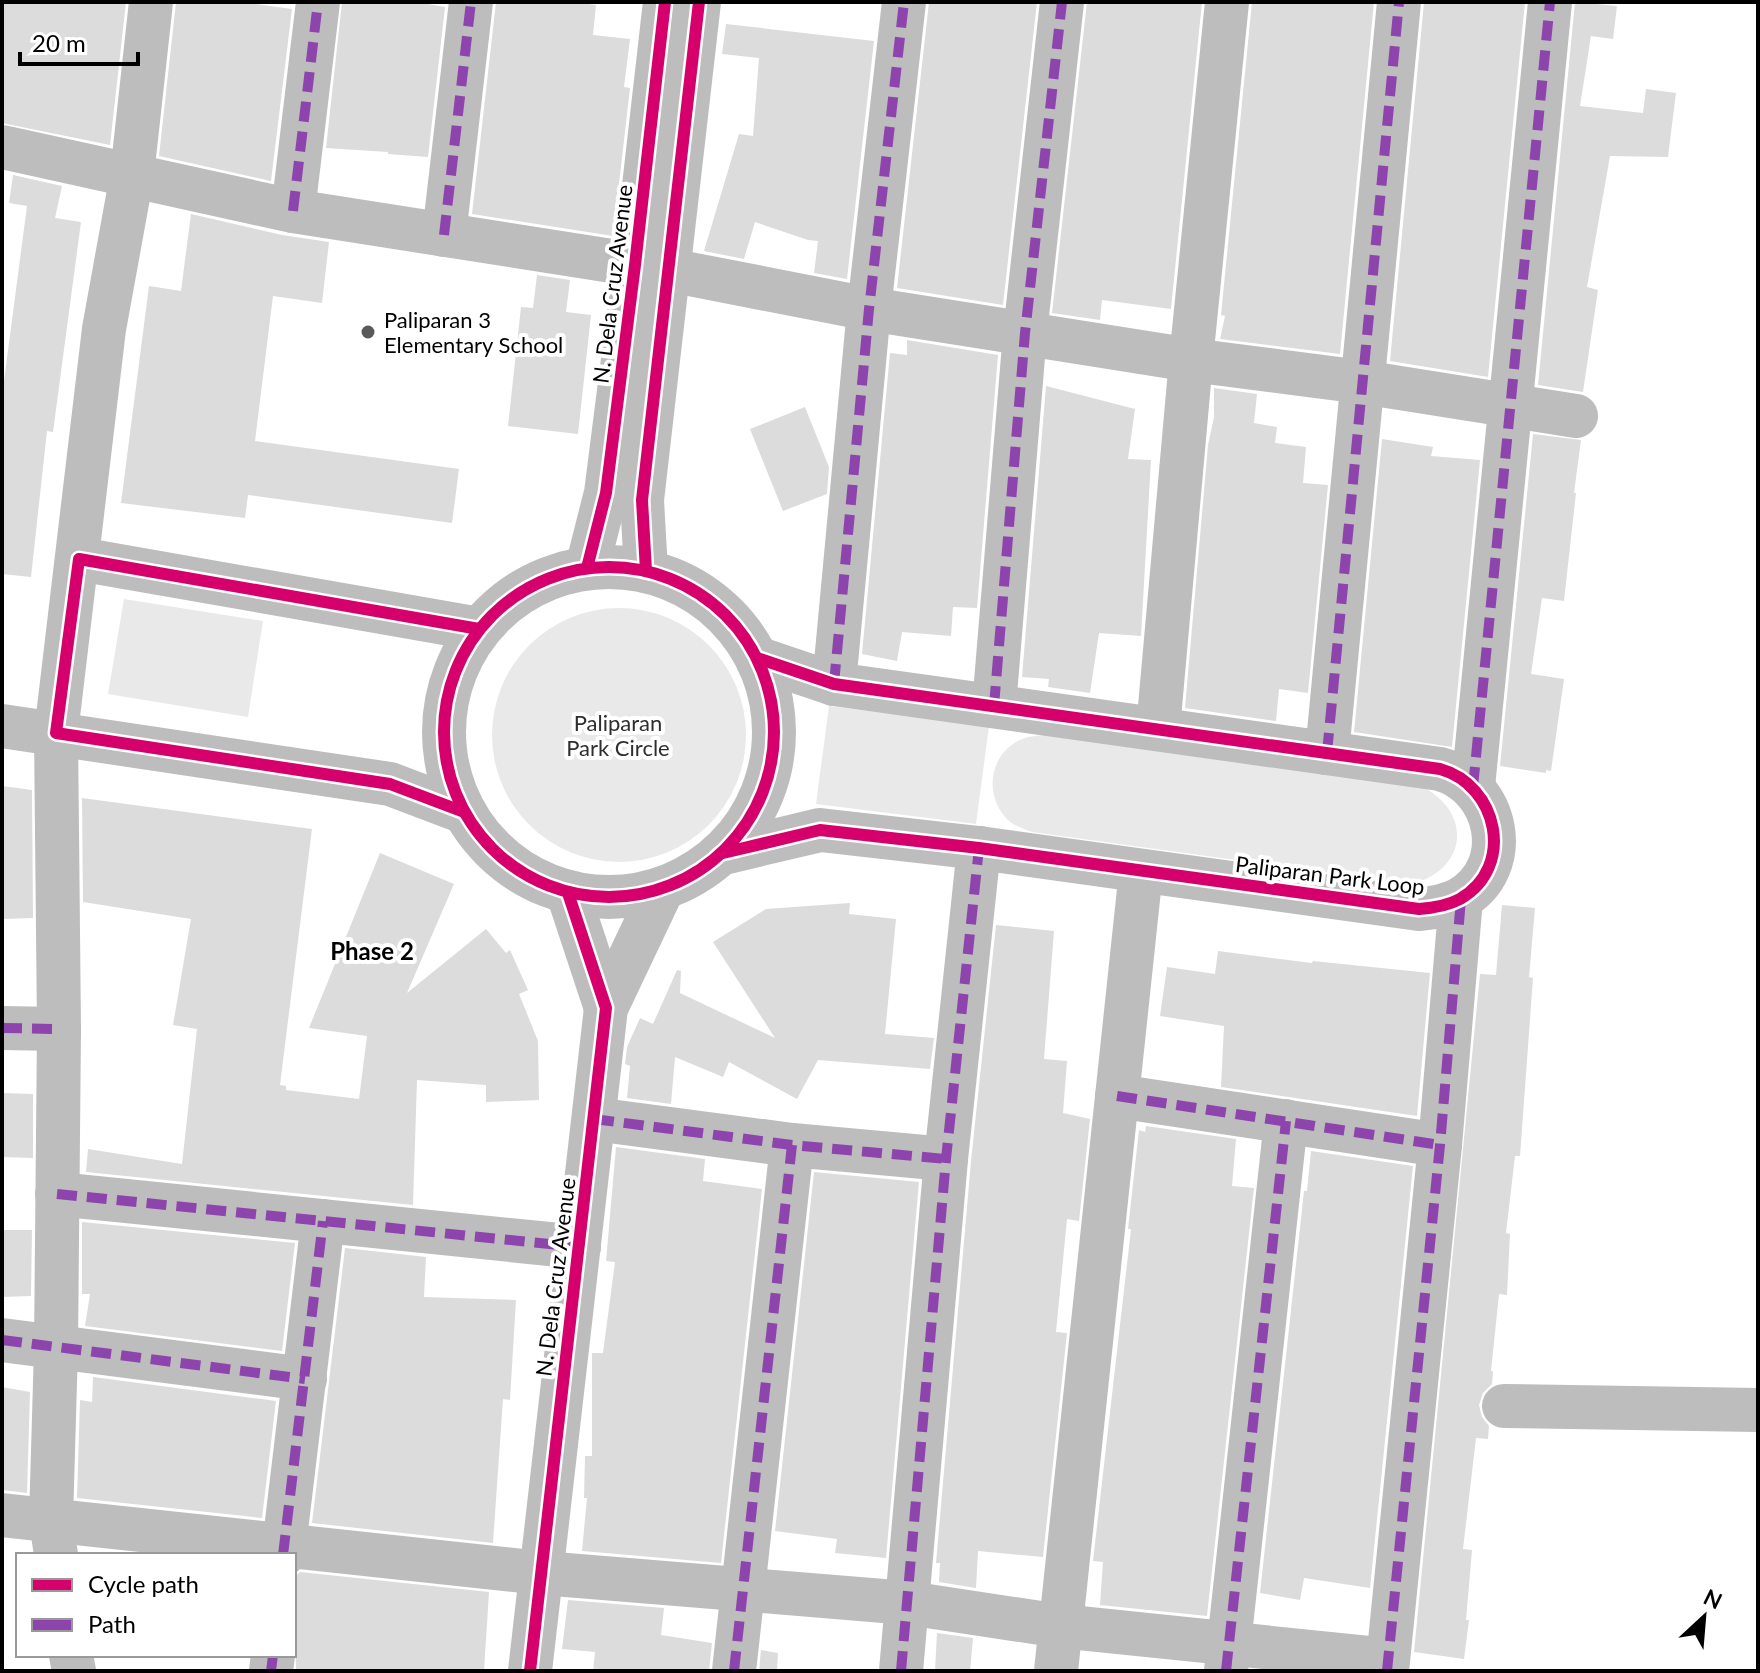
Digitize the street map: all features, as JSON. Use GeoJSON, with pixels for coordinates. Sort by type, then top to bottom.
{"type":"FeatureCollection","features":[{"type":"Feature","properties":{"kind":"street"},"geometry":{"type":"LineString","coordinates":[[53,1538],[59,1029],[56,733],[104,329],[132,175],[151,2]]}},
{"type":"Feature","properties":{"kind":"street"},"geometry":{"type":"LineString","coordinates":[[293,211],[318,2]]}},
{"type":"Feature","properties":{"kind":"street"},"geometry":{"type":"LineString","coordinates":[[444,235],[471,2]]}},
{"type":"Feature","properties":{"kind":"street","name":"N. Dela Cruz Avenue"},"geometry":{"type":"LineString","coordinates":[[646,571],[642,500],[665,2]]}},
{"type":"Feature","properties":{"kind":"street","name":"N. Dela Cruz Avenue"},"geometry":{"type":"LineString","coordinates":[[587,568],[606,493],[652,268],[699,2]]}},
{"type":"Feature","properties":{"kind":"street"},"geometry":{"type":"LineString","coordinates":[[834,684],[869,309],[904,2]]}},
{"type":"Feature","properties":{"kind":"street"},"geometry":{"type":"LineString","coordinates":[[994,706],[1025,333],[1062,2]]}},
{"type":"Feature","properties":{"kind":"street"},"geometry":{"type":"LineString","coordinates":[[1158,729],[1227,2]]}},
{"type":"Feature","properties":{"kind":"street"},"geometry":{"type":"LineString","coordinates":[[1327,753],[1399,2]]}},
{"type":"Feature","properties":{"kind":"street"},"geometry":{"type":"LineString","coordinates":[[1473,787],[1550,2]]}},
{"type":"Feature","properties":{"kind":"street"},"geometry":{"type":"LineString","coordinates":[[2,147],[293,211],[652,268],[869,309],[1576,416]]}},
{"type":"Feature","properties":{"kind":"street"},"geometry":{"type":"LineString","coordinates":[[79,559],[479,629]]}},
{"type":"Feature","properties":{"kind":"street"},"geometry":{"type":"LineString","coordinates":[[617,567],[646,571],[681,583],[711,602],[738,627],[757,658],[770,692],[776,727],[773,762],[763,796],[747,827],[723,853],[694,875],[662,890],[615,898],[568,893],[526,875],[490,848],[464,812],[449,776],[443,737],[446,699],[459,662],[479,629],[509,600],[546,579],[587,568],[617,567]]}},
{"type":"Feature","properties":{"kind":"street"},"geometry":{"type":"LineString","coordinates":[[2,1515],[53,1538],[284,1550],[908,1603],[1060,1626],[1228,1657],[1388,1666],[1440,1145],[1461,899],[1476,887],[1488,868],[1494,846],[1493,825],[1486,805],[1473,787],[1440,769],[834,684],[757,658]]}},
{"type":"Feature","properties":{"kind":"street"},"geometry":{"type":"LineString","coordinates":[[2,726],[390,784],[464,812]]}},
{"type":"Feature","properties":{"kind":"street","name":"Paliparan Park Loop"},"geometry":{"type":"LineString","coordinates":[[723,853],[820,830],[979,848],[1419,909],[1441,907],[1461,899]]}},
{"type":"Feature","properties":{"kind":"street"},"geometry":{"type":"LineString","coordinates":[[901,1671],[946,1159],[979,848]]}},
{"type":"Feature","properties":{"kind":"street"},"geometry":{"type":"LineString","coordinates":[[1056,1671],[1141,871]]}},
{"type":"Feature","properties":{"kind":"street","name":"N. Dela Cruz Avenue"},"geometry":{"type":"LineString","coordinates":[[530,1671],[606,1008],[662,890]]}},
{"type":"Feature","properties":{"kind":"street","name":"N. Dela Cruz Avenue"},"geometry":{"type":"LineString","coordinates":[[568,893],[606,1008]]}},
{"type":"Feature","properties":{"kind":"street"},"geometry":{"type":"LineString","coordinates":[[2,1028],[59,1029]]}},
{"type":"Feature","properties":{"kind":"street"},"geometry":{"type":"LineString","coordinates":[[1117,1096],[1440,1145]]}},
{"type":"Feature","properties":{"kind":"street"},"geometry":{"type":"LineString","coordinates":[[594,1119],[792,1145],[946,1159]]}},
{"type":"Feature","properties":{"kind":"street"},"geometry":{"type":"LineString","coordinates":[[1228,1657],[1286,1121]]}},
{"type":"Feature","properties":{"kind":"street"},"geometry":{"type":"LineString","coordinates":[[734,1671],[792,1145]]}},
{"type":"Feature","properties":{"kind":"street"},"geometry":{"type":"LineString","coordinates":[[57,1194],[579,1247]]}},
{"type":"Feature","properties":{"kind":"street"},"geometry":{"type":"LineString","coordinates":[[284,1550],[323,1221]]}},
{"type":"Feature","properties":{"kind":"street"},"geometry":{"type":"LineString","coordinates":[[2,1340],[305,1379]]}},
{"type":"Feature","properties":{"kind":"street"},"geometry":{"type":"LineString","coordinates":[[1504,1406],[1758,1410]]}},
{"type":"Feature","properties":{"kind":"green space"},"geometry":{"type":"Polygon","coordinates":[[[124,599],[263,621],[248,717],[108,694],[124,599]]]}},
{"type":"Feature","properties":{"kind":"green space","name":"Paliparan Park Circle"},"geometry":{"type":"Polygon","coordinates":[[[619,608],[668,618],[709,645],[736,686],[746,735],[736,784],[709,825],[668,852],[619,862],[570,852],[529,825],[502,784],[492,735],[502,686],[529,645],[570,618],[619,608]]]}},
{"type":"Feature","properties":{"kind":"green space"},"geometry":{"type":"Polygon","coordinates":[[[829,706],[989,726],[976,824],[816,804],[829,706]]]}},
{"type":"Feature","properties":{"kind":"green space"},"geometry":{"type":"Polygon","coordinates":[[[1044,735],[1423,787],[1439,798],[1450,812],[1456,826],[1457,841],[1443,867],[1411,884],[1032,832],[1011,823],[1000,811],[995,799],[993,775],[997,763],[1013,744],[1027,737],[1044,735]]]}},
{"type":"Feature","properties":{"kind":"building"},"geometry":{"type":"Polygon","coordinates":[[[2,2],[126,2],[110,145],[2,123],[2,2]]]}},
{"type":"Feature","properties":{"kind":"building"},"geometry":{"type":"Polygon","coordinates":[[[176,2],[241,2],[292,9],[271,181],[159,156],[176,2]]]}},
{"type":"Feature","properties":{"kind":"building"},"geometry":{"type":"Polygon","coordinates":[[[342,2],[416,2],[445,7],[428,157],[326,148],[342,2]]]}},
{"type":"Feature","properties":{"kind":"building"},"geometry":{"type":"Polygon","coordinates":[[[496,2],[596,5],[593,35],[630,39],[624,87],[630,88],[613,236],[472,214],[496,2]]]}},
{"type":"Feature","properties":{"kind":"building"},"geometry":{"type":"Polygon","coordinates":[[[929,2],[1037,2],[1003,305],[897,288],[929,2]]]}},
{"type":"Feature","properties":{"kind":"building"},"geometry":{"type":"Polygon","coordinates":[[[1087,2],[1202,2],[1171,309],[1102,300],[1100,320],[1052,313],[1087,2]]]}},
{"type":"Feature","properties":{"kind":"building"},"geometry":{"type":"Polygon","coordinates":[[[1252,2],[1374,2],[1340,354],[1220,339],[1225,316],[1221,315],[1252,2]]]}},
{"type":"Feature","properties":{"kind":"building"},"geometry":{"type":"Polygon","coordinates":[[[1424,2],[1525,2],[1488,377],[1390,361],[1424,2]]]}},
{"type":"Feature","properties":{"kind":"building"},"geometry":{"type":"Polygon","coordinates":[[[1575,2],[1617,6],[1613,39],[1591,36],[1580,106],[1643,113],[1646,89],[1676,93],[1668,157],[1610,156],[1587,287],[1598,290],[1583,392],[1538,385],[1575,2]]]}},
{"type":"Feature","properties":{"kind":"building"},"geometry":{"type":"Polygon","coordinates":[[[726,24],[874,41],[847,279],[814,273],[818,241],[755,222],[744,259],[704,251],[739,134],[753,136],[759,58],[722,54],[726,24]]]}},
{"type":"Feature","properties":{"kind":"building"},"geometry":{"type":"Polygon","coordinates":[[[13,175],[62,186],[55,218],[81,222],[53,432],[47,431],[31,577],[2,574],[2,396],[27,206],[9,203],[13,175]]]}},
{"type":"Feature","properties":{"kind":"building"},"geometry":{"type":"Polygon","coordinates":[[[191,214],[282,235],[329,242],[322,303],[273,296],[255,441],[459,469],[452,523],[248,495],[245,518],[121,503],[149,286],[181,291],[191,214]]]}},
{"type":"Feature","properties":{"kind":"building"},"geometry":{"type":"Polygon","coordinates":[[[537,275],[570,280],[566,312],[591,315],[578,434],[508,426],[521,307],[533,308],[537,275]]]}},
{"type":"Feature","properties":{"kind":"building"},"geometry":{"type":"Polygon","coordinates":[[[907,340],[998,355],[977,608],[953,607],[951,636],[902,632],[897,661],[862,654],[890,353],[907,355],[907,340]]]}},
{"type":"Feature","properties":{"kind":"building"},"geometry":{"type":"Polygon","coordinates":[[[1046,386],[1135,409],[1128,459],[1151,460],[1141,636],[1099,633],[1090,693],[1048,687],[1049,679],[1022,677],[1046,386]]]}},
{"type":"Feature","properties":{"kind":"building"},"geometry":{"type":"Polygon","coordinates":[[[1214,388],[1257,394],[1254,423],[1277,427],[1275,443],[1306,447],[1303,483],[1328,485],[1308,693],[1279,689],[1276,721],[1185,708],[1208,445],[1214,417],[1214,388]]]}},
{"type":"Feature","properties":{"kind":"building"},"geometry":{"type":"Polygon","coordinates":[[[805,407],[829,467],[827,494],[783,511],[750,429],[805,407]]]}},
{"type":"Feature","properties":{"kind":"building"},"geometry":{"type":"Polygon","coordinates":[[[1533,434],[1581,440],[1564,601],[1542,598],[1531,674],[1564,679],[1551,771],[1546,770],[1546,773],[1500,766],[1533,434]]]}},
{"type":"Feature","properties":{"kind":"building"},"geometry":{"type":"Polygon","coordinates":[[[1382,439],[1433,447],[1431,456],[1480,460],[1452,747],[1354,732],[1382,439]]]}},
{"type":"Feature","properties":{"kind":"building"},"geometry":{"type":"Polygon","coordinates":[[[2,786],[32,790],[33,918],[2,919],[2,786]]]}},
{"type":"Feature","properties":{"kind":"building"},"geometry":{"type":"Polygon","coordinates":[[[82,798],[312,829],[280,1085],[286,1086],[286,1090],[359,1099],[367,1036],[309,1028],[380,853],[454,884],[407,993],[486,929],[506,953],[510,950],[528,990],[519,994],[538,1041],[539,1100],[486,1102],[486,1085],[417,1080],[413,1205],[86,1172],[88,1149],[182,1164],[197,1029],[173,1025],[191,919],[83,902],[82,798]]]}},
{"type":"Feature","properties":{"kind":"building"},"geometry":{"type":"Polygon","coordinates":[[[850,903],[849,914],[896,919],[885,1034],[934,1038],[930,1069],[818,1060],[797,1099],[729,1062],[723,1077],[675,1057],[671,1104],[627,1098],[630,1066],[625,1064],[627,1047],[640,1018],[653,1024],[677,970],[681,971],[680,993],[775,1038],[713,942],[766,909],[850,903]]]}},
{"type":"Feature","properties":{"kind":"building"},"geometry":{"type":"Polygon","coordinates":[[[1502,905],[1535,908],[1529,977],[1533,978],[1520,1156],[1515,1156],[1506,1233],[1510,1234],[1507,1295],[1499,1294],[1492,1384],[1483,1393],[1479,1405],[1482,1417],[1489,1426],[1488,1439],[1476,1438],[1463,1549],[1472,1550],[1464,1659],[1414,1652],[1480,974],[1496,975],[1502,905]]]}},
{"type":"Feature","properties":{"kind":"building"},"geometry":{"type":"Polygon","coordinates":[[[996,925],[1054,931],[1044,1059],[1067,1061],[1063,1113],[1090,1119],[1079,1221],[1067,1219],[1056,1332],[1067,1333],[1043,1557],[978,1551],[976,1588],[939,1582],[940,1563],[936,1563],[971,1161],[996,925]]]}},
{"type":"Feature","properties":{"kind":"building"},"geometry":{"type":"Polygon","coordinates":[[[1218,951],[1430,973],[1417,1116],[1221,1087],[1224,1026],[1160,1016],[1167,967],[1215,974],[1218,951]]]}},
{"type":"Feature","properties":{"kind":"building"},"geometry":{"type":"Polygon","coordinates":[[[2,1093],[33,1094],[33,1158],[2,1157],[2,1093]]]}},
{"type":"Feature","properties":{"kind":"building"},"geometry":{"type":"Polygon","coordinates":[[[1146,1126],[1236,1139],[1232,1186],[1254,1188],[1207,1616],[1100,1605],[1103,1562],[1093,1561],[1131,1229],[1128,1229],[1139,1130],[1145,1132],[1146,1126]]]}},
{"type":"Feature","properties":{"kind":"building"},"geometry":{"type":"Polygon","coordinates":[[[616,1147],[705,1159],[703,1181],[762,1189],[721,1563],[582,1551],[587,1498],[584,1498],[585,1456],[592,1456],[592,1353],[603,1353],[615,1262],[606,1261],[616,1147]]]}},
{"type":"Feature","properties":{"kind":"building"},"geometry":{"type":"Polygon","coordinates":[[[1311,1151],[1413,1166],[1370,1588],[1304,1578],[1300,1600],[1260,1593],[1311,1151]]]}},
{"type":"Feature","properties":{"kind":"building"},"geometry":{"type":"Polygon","coordinates":[[[814,1172],[919,1182],[886,1558],[835,1553],[837,1539],[775,1531],[814,1172]]]}},
{"type":"Feature","properties":{"kind":"building"},"geometry":{"type":"Polygon","coordinates":[[[82,1222],[295,1243],[282,1351],[85,1326],[90,1294],[82,1294],[82,1222]]]}},
{"type":"Feature","properties":{"kind":"building"},"geometry":{"type":"Polygon","coordinates":[[[2,1230],[32,1230],[31,1296],[2,1297],[2,1230]]]}},
{"type":"Feature","properties":{"kind":"building"},"geometry":{"type":"Polygon","coordinates":[[[345,1248],[426,1257],[424,1297],[516,1300],[510,1400],[503,1399],[493,1543],[312,1523],[345,1248]]]}},
{"type":"Feature","properties":{"kind":"building"},"geometry":{"type":"Polygon","coordinates":[[[93,1377],[276,1401],[262,1518],[77,1498],[80,1400],[92,1402],[93,1377]]]}},
{"type":"Feature","properties":{"kind":"building"},"geometry":{"type":"Polygon","coordinates":[[[2,1387],[30,1392],[27,1493],[2,1490],[2,1387]]]}},
{"type":"Feature","properties":{"kind":"building"},"geometry":{"type":"Polygon","coordinates":[[[300,1572],[489,1592],[484,1671],[296,1671],[296,1575],[300,1572]]]}},
{"type":"Feature","properties":{"kind":"building"},"geometry":{"type":"Polygon","coordinates":[[[568,1600],[664,1608],[661,1635],[712,1643],[709,1671],[593,1671],[595,1652],[562,1649],[568,1600]]]}},
{"type":"Feature","properties":{"kind":"building"},"geometry":{"type":"Polygon","coordinates":[[[937,1633],[973,1638],[970,1671],[935,1671],[937,1633]]]}},
{"type":"Feature","properties":{"kind":"building"},"geometry":{"type":"Polygon","coordinates":[[[761,1650],[778,1653],[777,1671],[759,1671],[761,1650]]]}},
{"type":"Feature","properties":{"kind":"marked path"},"geometry":{"type":"LineString","coordinates":[[293,211],[318,2]]}},
{"type":"Feature","properties":{"kind":"marked path"},"geometry":{"type":"LineString","coordinates":[[444,235],[471,2]]}},
{"type":"Feature","properties":{"kind":"marked path"},"geometry":{"type":"LineString","coordinates":[[834,684],[869,309],[904,2]]}},
{"type":"Feature","properties":{"kind":"marked path"},"geometry":{"type":"LineString","coordinates":[[994,706],[1025,333],[1062,2]]}},
{"type":"Feature","properties":{"kind":"marked path"},"geometry":{"type":"LineString","coordinates":[[1327,753],[1399,2]]}},
{"type":"Feature","properties":{"kind":"marked path"},"geometry":{"type":"LineString","coordinates":[[1473,787],[1550,2]]}},
{"type":"Feature","properties":{"kind":"marked path"},"geometry":{"type":"LineString","coordinates":[[901,1671],[946,1159],[979,848]]}},
{"type":"Feature","properties":{"kind":"marked path"},"geometry":{"type":"LineString","coordinates":[[1387,1671],[1440,1145],[1461,899]]}},
{"type":"Feature","properties":{"kind":"marked path"},"geometry":{"type":"LineString","coordinates":[[2,1028],[59,1029]]}},
{"type":"Feature","properties":{"kind":"marked path"},"geometry":{"type":"LineString","coordinates":[[1117,1096],[1440,1145]]}},
{"type":"Feature","properties":{"kind":"marked path"},"geometry":{"type":"LineString","coordinates":[[594,1119],[792,1145],[946,1159]]}},
{"type":"Feature","properties":{"kind":"marked path"},"geometry":{"type":"LineString","coordinates":[[1226,1671],[1286,1121]]}},
{"type":"Feature","properties":{"kind":"marked path"},"geometry":{"type":"LineString","coordinates":[[734,1671],[792,1145]]}},
{"type":"Feature","properties":{"kind":"marked path"},"geometry":{"type":"LineString","coordinates":[[57,1194],[579,1247]]}},
{"type":"Feature","properties":{"kind":"marked path"},"geometry":{"type":"LineString","coordinates":[[283,1553],[323,1221]]}},
{"type":"Feature","properties":{"kind":"marked path"},"geometry":{"type":"LineString","coordinates":[[2,1340],[305,1379]]}},
{"type":"Feature","properties":{"kind":"marked path"},"geometry":{"type":"LineString","coordinates":[[271,1671],[273,1657]]}},
{"type":"Feature","properties":{"kind":"cycle path"},"geometry":{"type":"LineString","coordinates":[[587,568],[606,493],[665,2]]}},
{"type":"Feature","properties":{"kind":"cycle path"},"geometry":{"type":"LineString","coordinates":[[646,571],[642,500],[699,2]]}},
{"type":"Feature","properties":{"kind":"cycle path"},"geometry":{"type":"LineString","coordinates":[[464,812],[390,784],[56,733],[79,559],[479,629]]}},
{"type":"Feature","properties":{"kind":"cycle path"},"geometry":{"type":"LineString","coordinates":[[609,567],[641,570],[672,579],[701,595],[726,615],[746,640],[762,669],[771,700],[774,732],[771,764],[762,795],[746,824],[726,849],[701,869],[672,885],[641,894],[609,897],[577,894],[546,885],[517,869],[492,849],[472,824],[456,795],[447,764],[444,732],[447,700],[456,669],[472,640],[492,615],[517,595],[546,579],[577,570],[609,567]]}},
{"type":"Feature","properties":{"kind":"cycle path"},"geometry":{"type":"LineString","coordinates":[[723,853],[820,830],[979,848],[1419,909],[1460,899],[1478,885],[1489,867],[1494,848],[1493,828],[1487,809],[1460,778],[1440,769],[834,684],[757,658]]}},
{"type":"Feature","properties":{"kind":"cycle path"},"geometry":{"type":"LineString","coordinates":[[530,1671],[606,1008],[568,893]]}},
{"type":"Feature","properties":{"kind":"place","name":"Paliparan 3 Elementary School"},"geometry":{"type":"Point","coordinates":[368,332]}},
{"type":"Feature","properties":{"kind":"district","name":"Phase 2"},"geometry":{"type":"Point","coordinates":[372,950]}}]}
